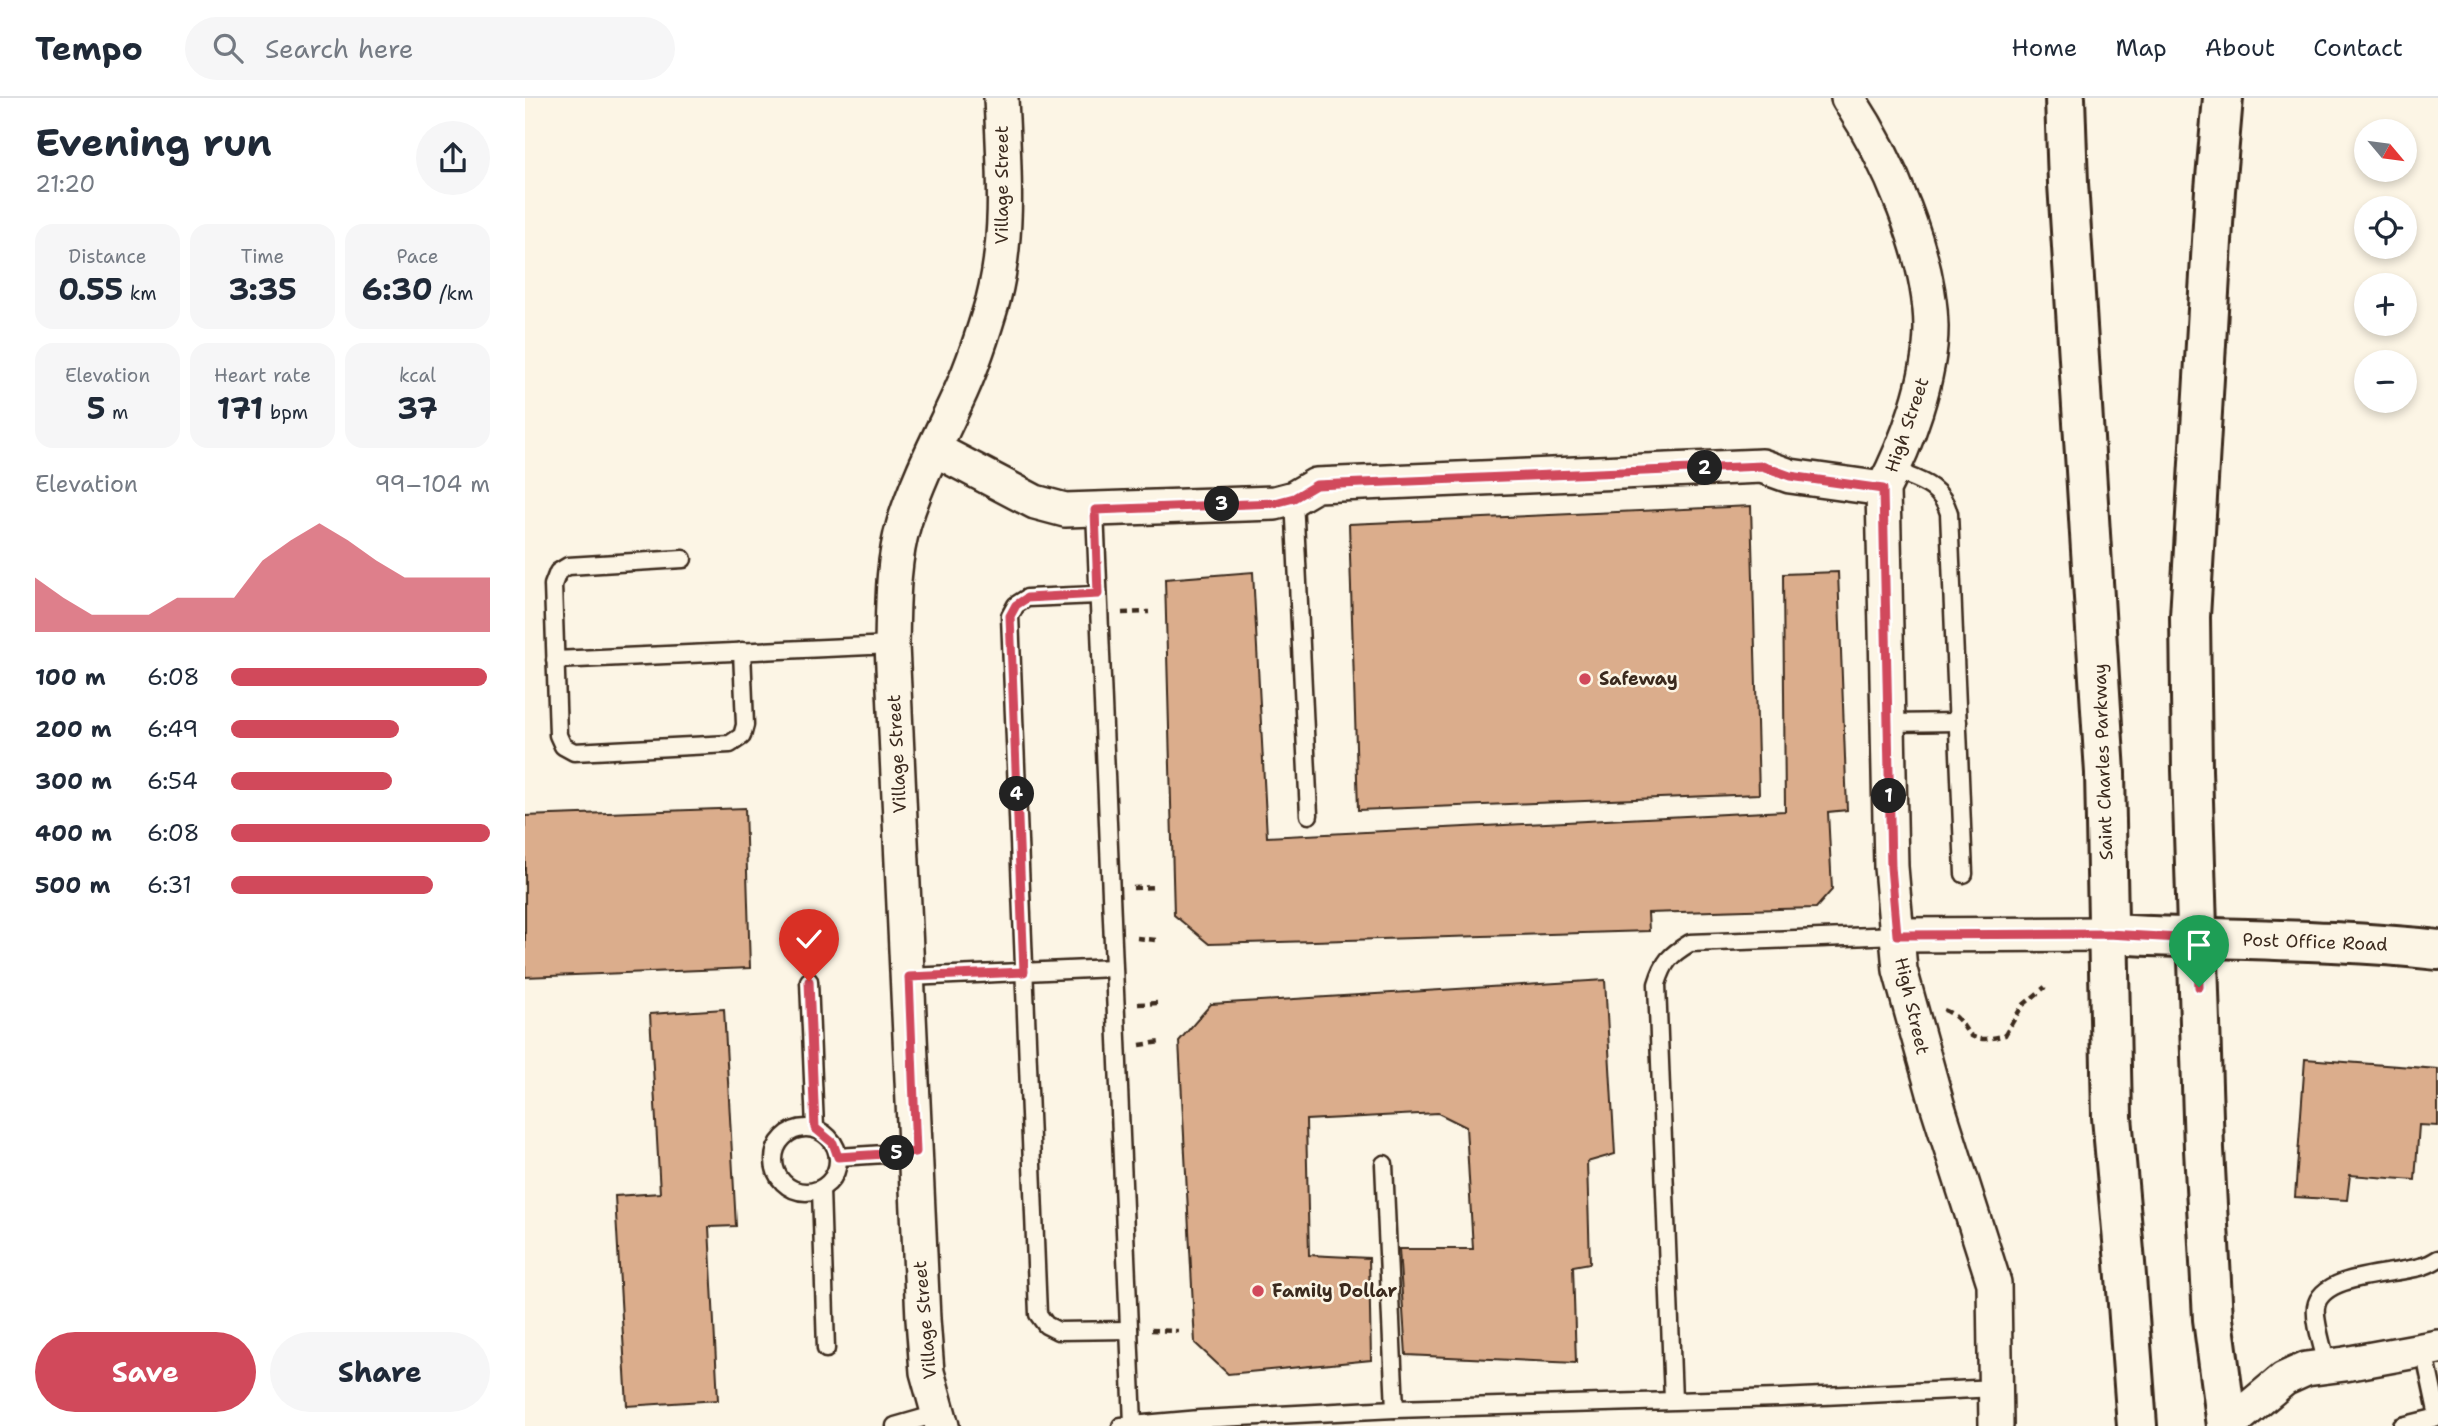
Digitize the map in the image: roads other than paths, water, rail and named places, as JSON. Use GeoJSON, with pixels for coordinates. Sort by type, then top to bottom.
{"type":"FeatureCollection","features":[{"type":"Feature","properties":{"kind":"main road","name":"Saint Charles Parkway"},"geometry":{"type":"LineString","coordinates":[[2065,98],[2105,773],[2112,1117],[2137,1426]]}},
{"type":"Feature","properties":{"kind":"main road"},"geometry":{"type":"LineString","coordinates":[[2223,98],[2214,204],[2190,617],[2204,1149],[2213,1319],[2227,1426]]}},
{"type":"Feature","properties":{"kind":"main road","name":"Post Office Road"},"geometry":{"type":"LineString","coordinates":[[2108,934],[2197,939],[2348,941],[2438,950]]}},
{"type":"Feature","properties":{"kind":"street","name":"Village Street"},"geometry":{"type":"LineString","coordinates":[[940,1420],[927,1371],[924,1332],[892,645],[895,566],[913,495],[980,344],[993,298],[1001,258],[1005,176],[1001,98]]}},
{"type":"Feature","properties":{"kind":"street","name":"High Street"},"geometry":{"type":"LineString","coordinates":[[1848,98],[1885,166],[1904,209],[1920,255],[1928,289],[1931,328],[1928,360],[1917,400],[1888,480],[1891,867],[1900,970],[1937,1104],[1994,1283],[1996,1426]]}},
{"type":"Feature","properties":{"kind":"street"},"geometry":{"type":"LineString","coordinates":[[934,449],[1035,502],[1065,510],[1275,503],[1294,498],[1316,485],[1762,466],[1790,476],[1888,480]]}},
{"type":"Feature","properties":{"kind":"street","name":"Post Office Road"},"geometry":{"type":"LineString","coordinates":[[1897,935],[2108,934]]}},
{"type":"Feature","properties":{"kind":"street"},"geometry":{"type":"LineString","coordinates":[[2227,1426],[2284,1379],[2306,1369],[2431,1349]]}},
{"type":"Feature","properties":{"kind":"lane"},"geometry":{"type":"LineString","coordinates":[[1888,480],[1935,489],[1944,498],[1949,513],[1964,874]]}},
{"type":"Feature","properties":{"kind":"lane"},"geometry":{"type":"LineString","coordinates":[[1294,498],[1309,815]]}},
{"type":"Feature","properties":{"kind":"lane"},"geometry":{"type":"LineString","coordinates":[[1095,510],[1129,1330],[1127,1425],[1395,1409],[1997,1388]]}},
{"type":"Feature","properties":{"kind":"lane"},"geometry":{"type":"LineString","coordinates":[[683,559],[568,566],[558,572],[553,585],[555,660],[558,735],[563,746],[574,752],[730,744],[742,736],[745,725],[742,651]]}},
{"type":"Feature","properties":{"kind":"lane"},"geometry":{"type":"LineString","coordinates":[[1098,594],[1027,598],[1016,605],[1010,616],[1038,1314],[1046,1325],[1058,1331],[1129,1330]]}},
{"type":"Feature","properties":{"kind":"lane"},"geometry":{"type":"LineString","coordinates":[[555,660],[892,645]]}},
{"type":"Feature","properties":{"kind":"lane"},"geometry":{"type":"LineString","coordinates":[[1888,723],[1958,722]]}},
{"type":"Feature","properties":{"kind":"lane"},"geometry":{"type":"LineString","coordinates":[[1673,1400],[1657,984],[1662,967],[1673,953],[1690,943],[1897,935]]}},
{"type":"Feature","properties":{"kind":"lane"},"geometry":{"type":"LineString","coordinates":[[909,977],[1113,968]]}},
{"type":"Feature","properties":{"kind":"lane"},"geometry":{"type":"LineString","coordinates":[[809,981],[815,1128]]}},
{"type":"Feature","properties":{"kind":"lane"},"geometry":{"type":"LineString","coordinates":[[807,1127],[815,1128],[833,1143],[838,1157],[833,1179],[821,1189],[812,1192],[799,1192],[788,1187],[779,1178],[775,1167],[775,1154],[780,1142],[789,1134],[807,1127]]}},
{"type":"Feature","properties":{"kind":"lane"},"geometry":{"type":"LineString","coordinates":[[838,1157],[916,1152]]}},
{"type":"Feature","properties":{"kind":"lane"},"geometry":{"type":"LineString","coordinates":[[1384,1164],[1395,1409]]}},
{"type":"Feature","properties":{"kind":"lane"},"geometry":{"type":"LineString","coordinates":[[821,1189],[826,1349]]}},
{"type":"Feature","properties":{"kind":"lane"},"geometry":{"type":"LineString","coordinates":[[2327,1366],[2316,1309],[2319,1296],[2330,1287],[2359,1278],[2423,1266],[2438,1259]]}},
{"type":"Feature","properties":{"kind":"lane"},"geometry":{"type":"LineString","coordinates":[[2402,1426],[2438,1417],[2431,1349]]}},
{"type":"Feature","properties":{"kind":"lane"},"geometry":{"type":"LineString","coordinates":[[895,1426],[940,1420]]}},
{"type":"Feature","properties":{"kind":"place","name":"Safeway"},"geometry":{"type":"Point","coordinates":[1585,679]}},
{"type":"Feature","properties":{"kind":"place","name":"Family Dollar"},"geometry":{"type":"Point","coordinates":[1258,1291]}}]}
